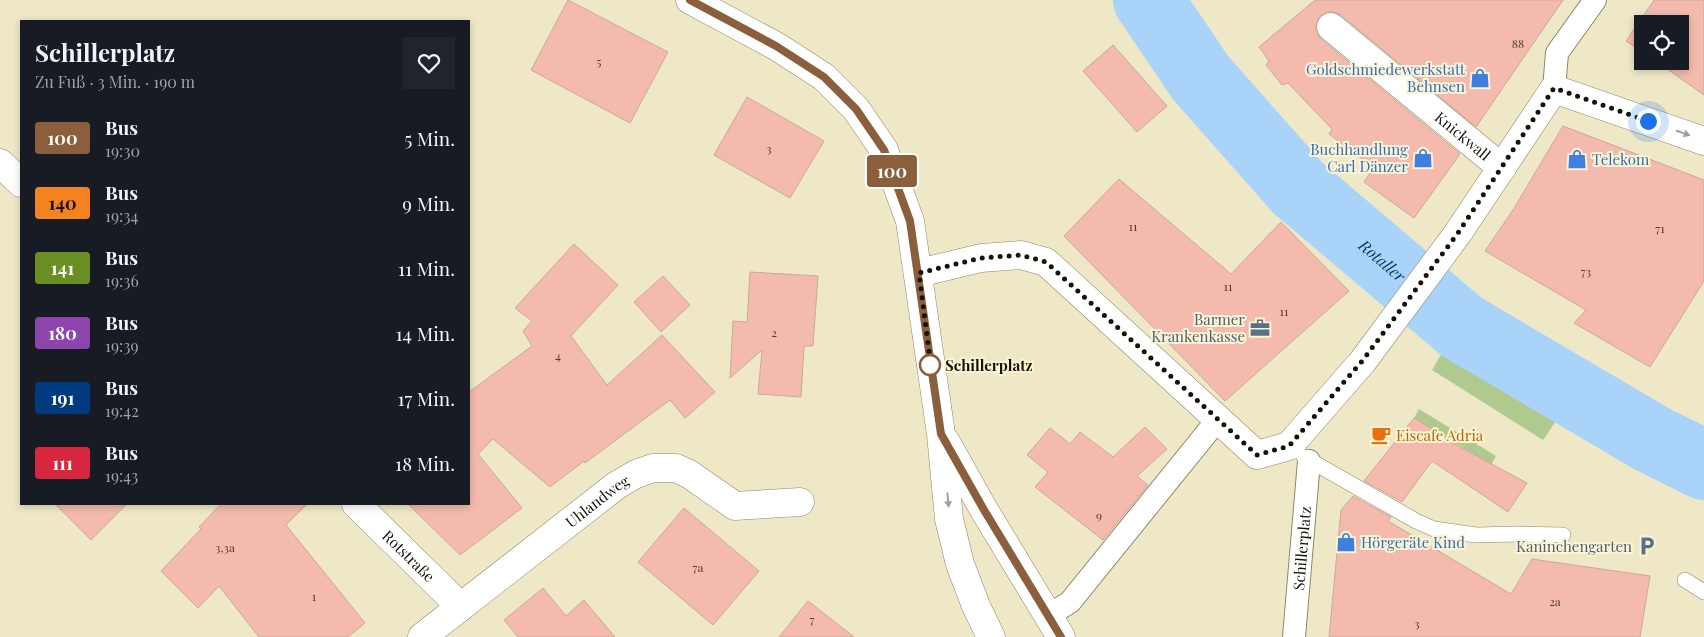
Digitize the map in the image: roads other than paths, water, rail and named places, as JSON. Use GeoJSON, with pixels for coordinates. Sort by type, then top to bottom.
{"type":"FeatureCollection","features":[{"type":"Feature","properties":{"kind":"street"},"geometry":{"type":"LineString","coordinates":[[690,0],[776,46],[824,77],[856,109],[884,150],[910,221],[941,434],[949,520],[960,564],[990,637]]}},
{"type":"Feature","properties":{"kind":"street"},"geometry":{"type":"LineString","coordinates":[[919,273],[981,258],[1021,255],[1046,262],[1257,455],[1299,453],[1363,360],[1458,233],[1482,194],[1502,168],[1554,88],[1557,53],[1595,0]]}},
{"type":"Feature","properties":{"kind":"street","name":"Knickwall"},"geometry":{"type":"LineString","coordinates":[[1331,27],[1502,168]]}},
{"type":"Feature","properties":{"kind":"street"},"geometry":{"type":"LineString","coordinates":[[1554,88],[1704,141]]}},
{"type":"Feature","properties":{"kind":"street"},"geometry":{"type":"LineString","coordinates":[[0,162],[20,182]]}},
{"type":"Feature","properties":{"kind":"street"},"geometry":{"type":"LineString","coordinates":[[941,434],[984,510],[1055,627],[1070,602],[1210,429]]}},
{"type":"Feature","properties":{"kind":"street","name":"Schillerplatz"},"geometry":{"type":"LineString","coordinates":[[1294,637],[1299,453]]}},
{"type":"Feature","properties":{"kind":"street","name":"Uhlandweg"},"geometry":{"type":"LineString","coordinates":[[422,637],[617,485],[636,474],[653,468],[676,468],[689,474],[735,506],[800,502]]}},
{"type":"Feature","properties":{"kind":"street","name":"Rotstraße"},"geometry":{"type":"LineString","coordinates":[[357,505],[461,607]]}},
{"type":"Feature","properties":{"kind":"lane"},"geometry":{"type":"LineString","coordinates":[[1299,453],[1416,521],[1434,529],[1476,535],[1563,535]]}},
{"type":"Feature","properties":{"kind":"lane"},"geometry":{"type":"LineString","coordinates":[[1685,580],[1704,592]]}},
{"type":"Feature","properties":{"kind":"waterway","name":"Rotaller"},"geometry":{"type":"LineString","coordinates":[[1148,0],[1200,77],[1298,188],[1462,327],[1652,439],[1704,465]]}},
{"type":"Feature","properties":{"kind":"place","name":"Goldschmiedewerkstatt Behnsen"},"geometry":{"type":"Point","coordinates":[1480,78]}},
{"type":"Feature","properties":{"kind":"place","name":"Buchhandlung Carl Dänzer"},"geometry":{"type":"Point","coordinates":[1423,158]}},
{"type":"Feature","properties":{"kind":"place","name":"Telekom"},"geometry":{"type":"Point","coordinates":[1577,159]}},
{"type":"Feature","properties":{"kind":"place","name":"Barmer Krankenkasse"},"geometry":{"type":"Point","coordinates":[1260,328]}},
{"type":"Feature","properties":{"kind":"place","name":"Schillerplatz"},"geometry":{"type":"Point","coordinates":[930,365]}},
{"type":"Feature","properties":{"kind":"place","name":"Eiscafe Adria"},"geometry":{"type":"Point","coordinates":[1381,435]}},
{"type":"Feature","properties":{"kind":"place","name":"Hörgeräte Kind"},"geometry":{"type":"Point","coordinates":[1346,542]}},
{"type":"Feature","properties":{"kind":"place","name":"Kaninchengarten"},"geometry":{"type":"Point","coordinates":[1647,546]}}]}
